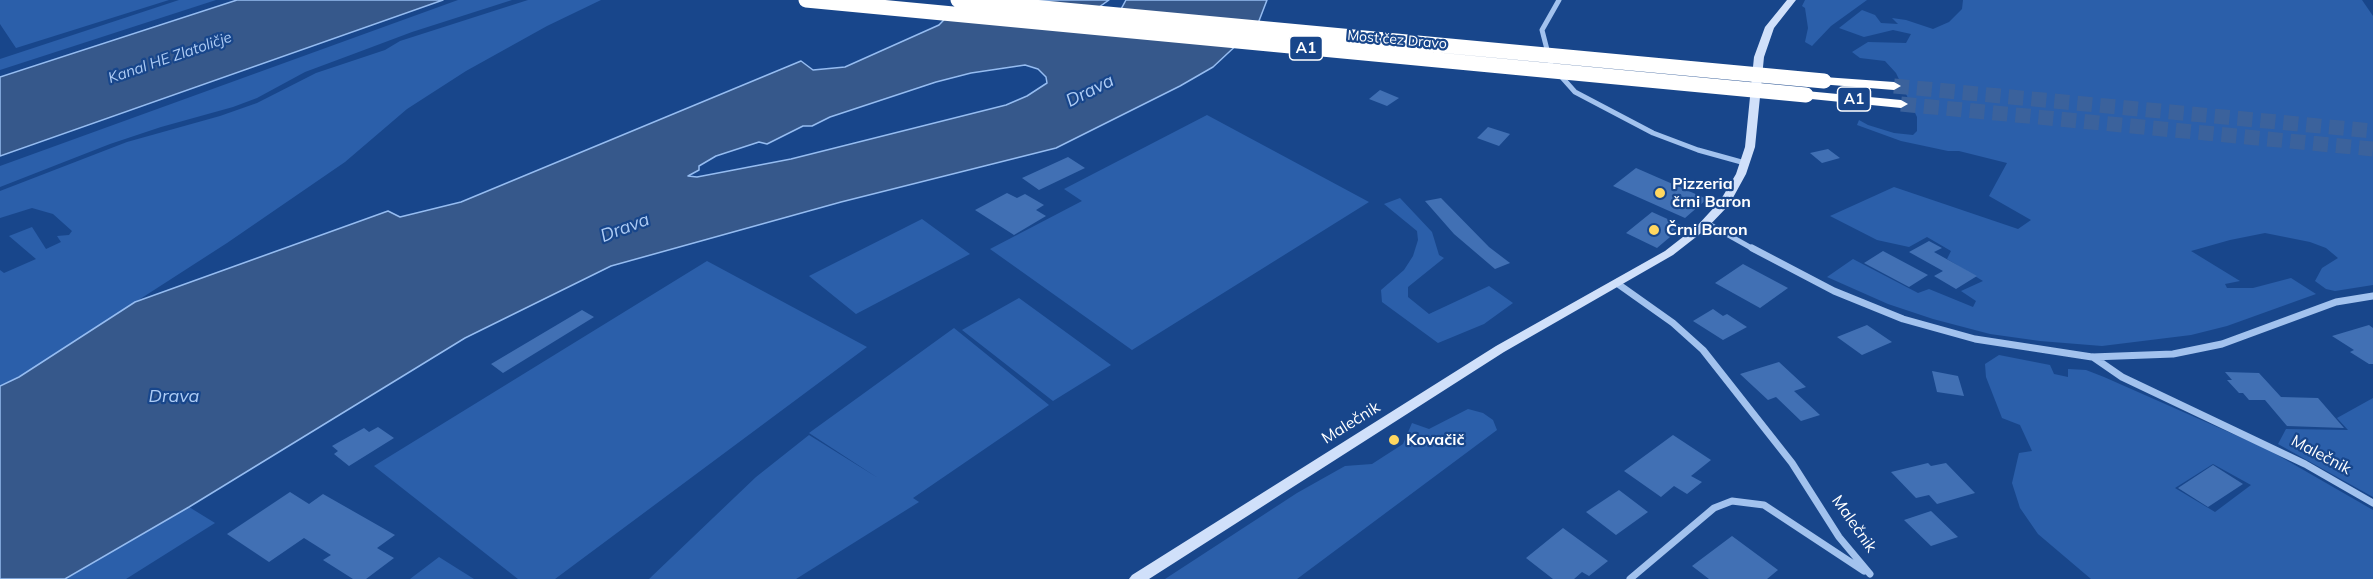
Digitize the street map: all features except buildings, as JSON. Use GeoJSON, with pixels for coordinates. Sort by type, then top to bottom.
{"type":"FeatureCollection","features":[{"type":"Feature","properties":{"kind":"highway","name":"Most čez Dravo"},"geometry":{"type":"LineString","coordinates":[[806,0],[1901,104]]}},
{"type":"Feature","properties":{"kind":"highway","name":"Most čez Dravo"},"geometry":{"type":"LineString","coordinates":[[958,0],[1894,86]]}},
{"type":"Feature","properties":{"kind":"street"},"geometry":{"type":"LineString","coordinates":[[1559,0],[1542,30],[1551,64],[1575,92],[1653,133],[1698,150],[1745,163]]}},
{"type":"Feature","properties":{"kind":"street"},"geometry":{"type":"LineString","coordinates":[[1707,223],[1735,188],[1745,163],[1750,147],[1759,57],[1770,27],[1792,0]]}},
{"type":"Feature","properties":{"kind":"street","name":"Malečnik"},"geometry":{"type":"LineString","coordinates":[[1137,579],[1500,349],[1669,253],[1707,223],[1825,286],[1903,319],[1939,330],[2019,348],[2092,357],[2173,354],[2222,344],[2336,302],[2373,296]]}},
{"type":"Feature","properties":{"kind":"street","name":"Malečnik"},"geometry":{"type":"LineString","coordinates":[[1618,284],[1673,323],[1703,350],[1792,463],[1844,545],[1870,574],[1764,505],[1732,501],[1714,508],[1630,579]]}},
{"type":"Feature","properties":{"kind":"street","name":"Malečnik"},"geometry":{"type":"LineString","coordinates":[[2092,357],[2122,377],[2305,464],[2373,503]]}},
{"type":"Feature","properties":{"kind":"shaded area"},"geometry":{"type":"Polygon","coordinates":[[[0,0],[169,0],[16,48],[0,24],[0,0]]]}},
{"type":"Feature","properties":{"kind":"shaded area"},"geometry":{"type":"Polygon","coordinates":[[[179,0],[216,0],[0,70],[0,59],[179,0]]]}},
{"type":"Feature","properties":{"kind":"shaded area"},"geometry":{"type":"Polygon","coordinates":[[[458,0],[512,0],[412,32],[305,72],[257,98],[233,107],[110,144],[0,187],[0,166],[458,0]]]}},
{"type":"Feature","properties":{"kind":"shaded area"},"geometry":{"type":"Polygon","coordinates":[[[528,0],[601,0],[547,26],[466,71],[407,109],[345,162],[227,243],[19,377],[0,386],[0,270],[4,273],[36,259],[9,236],[32,227],[46,249],[61,242],[57,236],[69,235],[72,231],[53,214],[32,208],[0,218],[0,191],[127,142],[220,116],[257,103],[316,73],[385,50],[400,41],[528,0]]]}},
{"type":"Feature","properties":{"kind":"shaded area"},"geometry":{"type":"Polygon","coordinates":[[[1805,0],[1867,0],[1831,26],[1812,46],[1805,42],[1808,28],[1805,8],[1802,6],[1805,0]]]}},
{"type":"Feature","properties":{"kind":"shaded area"},"geometry":{"type":"Polygon","coordinates":[[[1963,0],[2362,0],[2373,16],[2373,285],[2335,291],[2326,289],[2315,281],[2322,268],[2338,258],[2326,248],[2310,242],[2265,233],[2230,240],[2191,251],[2240,281],[2225,284],[2227,288],[2253,288],[2291,278],[2316,294],[2227,326],[2191,335],[2102,346],[1990,334],[1888,304],[1827,277],[1853,259],[1918,293],[1929,289],[1973,307],[1976,301],[1961,291],[1983,281],[1947,259],[1951,251],[1927,237],[1909,247],[1877,240],[1830,216],[1894,187],[2018,229],[2031,220],[1989,196],[2007,163],[1959,151],[1948,151],[1901,141],[1857,125],[1859,120],[1894,133],[1913,135],[1917,131],[1917,117],[1896,73],[1885,61],[1860,58],[1852,52],[1868,42],[1906,43],[1911,34],[1893,30],[1864,37],[1839,28],[1862,10],[1875,15],[1881,23],[1898,24],[1892,18],[1933,29],[1949,22],[1962,9],[1963,0]]]}},
{"type":"Feature","properties":{"kind":"shaded area"},"geometry":{"type":"Polygon","coordinates":[[[1207,115],[1369,202],[1132,350],[990,249],[1082,201],[1064,189],[1207,115]]]}},
{"type":"Feature","properties":{"kind":"shaded area"},"geometry":{"type":"Polygon","coordinates":[[[1400,198],[1432,232],[1439,255],[1444,258],[1408,287],[1408,297],[1429,314],[1489,286],[1513,303],[1484,324],[1438,343],[1382,302],[1381,290],[1404,270],[1413,256],[1418,240],[1417,231],[1384,204],[1400,198]]]}},
{"type":"Feature","properties":{"kind":"shaded area"},"geometry":{"type":"Polygon","coordinates":[[[922,219],[970,254],[856,314],[809,276],[922,219]]]}},
{"type":"Feature","properties":{"kind":"shaded area"},"geometry":{"type":"Polygon","coordinates":[[[707,261],[867,347],[555,579],[518,579],[374,466],[707,261]]]}},
{"type":"Feature","properties":{"kind":"shaded area"},"geometry":{"type":"Polygon","coordinates":[[[1019,298],[1111,365],[1053,401],[962,330],[1019,298]]]}},
{"type":"Feature","properties":{"kind":"shaded area"},"geometry":{"type":"Polygon","coordinates":[[[954,328],[1049,405],[913,498],[919,502],[796,579],[649,579],[756,477],[809,435],[878,478],[809,433],[954,328]]]}},
{"type":"Feature","properties":{"kind":"shaded area"},"geometry":{"type":"Polygon","coordinates":[[[1999,355],[2050,365],[2054,374],[2068,377],[2068,369],[2086,370],[2267,449],[2373,510],[2373,579],[2091,579],[2038,534],[2020,508],[2012,483],[2019,453],[2032,451],[2020,425],[2002,418],[1986,377],[1985,364],[1999,355]],[[2213,464],[2175,488],[2215,512],[2251,485],[2213,464]]]}},
{"type":"Feature","properties":{"kind":"shaded area"},"geometry":{"type":"Polygon","coordinates":[[[2373,398],[2373,497],[2278,444],[2286,429],[2348,430],[2337,418],[2373,398]]]}},
{"type":"Feature","properties":{"kind":"shaded area"},"geometry":{"type":"Polygon","coordinates":[[[1468,409],[1483,413],[1493,420],[1497,430],[1297,579],[1165,579],[1297,493],[1345,466],[1372,464],[1403,444],[1412,423],[1429,429],[1468,409]]]}},
{"type":"Feature","properties":{"kind":"shaded area"},"geometry":{"type":"Polygon","coordinates":[[[189,507],[215,523],[126,579],[65,579],[189,507]]]}},
{"type":"Feature","properties":{"kind":"shaded area"},"geometry":{"type":"Polygon","coordinates":[[[439,557],[474,579],[410,579],[439,557]]]}},
{"type":"Feature","properties":{"kind":"water","name":"Kanal HE Zlatoličje"},"geometry":{"type":"Polygon","coordinates":[[[237,0],[443,0],[0,156],[0,77],[237,0]]]}},
{"type":"Feature","properties":{"kind":"water","name":"Drava"},"geometry":{"type":"Polygon","coordinates":[[[963,0],[1109,0],[1074,25],[1120,11],[1126,0],[1267,0],[1257,26],[1213,67],[1056,148],[841,202],[611,266],[465,338],[189,507],[65,579],[0,579],[0,386],[19,377],[135,302],[388,211],[400,217],[461,202],[801,61],[813,70],[845,67],[939,25],[963,0]],[[1025,65],[971,73],[936,82],[830,117],[812,126],[803,126],[767,144],[759,142],[716,156],[688,176],[697,177],[791,159],[1006,105],[1027,96],[1047,83],[1046,77],[1038,69],[1025,65]]]}},
{"type":"Feature","properties":{"kind":"tunnel"},"geometry":{"type":"LineString","coordinates":[[1894,86],[2373,131]]}},
{"type":"Feature","properties":{"kind":"tunnel"},"geometry":{"type":"LineString","coordinates":[[1901,104],[2373,149]]}},
{"type":"Feature","properties":{"kind":"place","name":"Pizzeria črni Baron"},"geometry":{"type":"Point","coordinates":[1660,193]}},
{"type":"Feature","properties":{"kind":"place","name":"Črni Baron"},"geometry":{"type":"Point","coordinates":[1654,230]}},
{"type":"Feature","properties":{"kind":"place","name":"Kovačič"},"geometry":{"type":"Point","coordinates":[1394,440]}}]}
